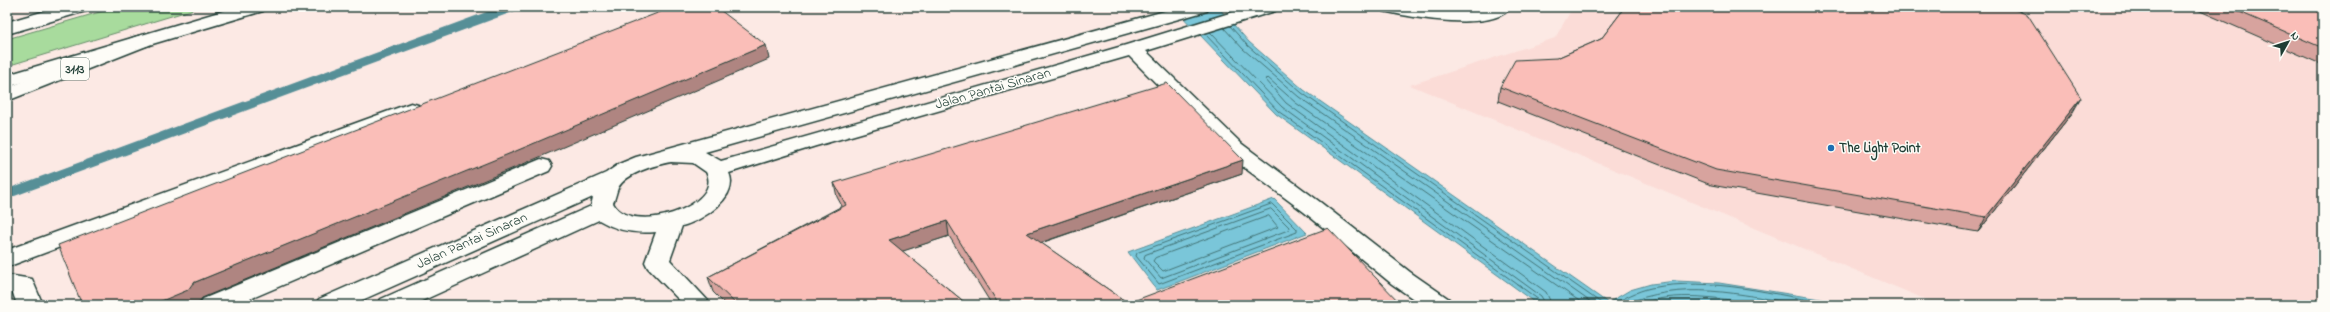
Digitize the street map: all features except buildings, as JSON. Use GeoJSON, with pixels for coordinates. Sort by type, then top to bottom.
{"type":"FeatureCollection","features":[{"type":"Feature","properties":{"kind":"main road"},"geometry":{"type":"LineString","coordinates":[[7,28],[79,7]]}},
{"type":"Feature","properties":{"kind":"main road","name":"3113"},"geometry":{"type":"LineString","coordinates":[[7,96],[142,41],[256,7]]}},
{"type":"Feature","properties":{"kind":"main road","name":"Jalan Pantai Sinaran"},"geometry":{"type":"LineString","coordinates":[[671,155],[1200,7]]}},
{"type":"Feature","properties":{"kind":"main road"},"geometry":{"type":"LineString","coordinates":[[1390,7],[1434,16],[1474,15],[1502,7]]}},
{"type":"Feature","properties":{"kind":"main road"},"geometry":{"type":"LineString","coordinates":[[1426,7],[1453,16]]}},
{"type":"Feature","properties":{"kind":"main road","name":"Jalan Pantai Sinaran"},"geometry":{"type":"LineString","coordinates":[[717,169],[808,141],[1133,49],[1260,10]]}},
{"type":"Feature","properties":{"kind":"main road"},"geometry":{"type":"LineString","coordinates":[[7,81],[142,41]]}},
{"type":"Feature","properties":{"kind":"main road"},"geometry":{"type":"LineString","coordinates":[[1133,49],[1234,149],[1312,207],[1401,278],[1440,305]]}},
{"type":"Feature","properties":{"kind":"main road"},"geometry":{"type":"LineString","coordinates":[[7,259],[432,101]]}},
{"type":"Feature","properties":{"kind":"main road"},"geometry":{"type":"LineString","coordinates":[[671,155],[699,158],[710,162],[717,169],[720,182],[714,197],[704,207],[692,215],[672,222],[639,226],[623,224],[611,218],[604,209],[602,198],[607,187],[617,177],[641,162],[671,155]]}},
{"type":"Feature","properties":{"kind":"main road"},"geometry":{"type":"LineString","coordinates":[[212,305],[541,166]]}},
{"type":"Feature","properties":{"kind":"main road","name":"Jalan Pantai Sinaran"},"geometry":{"type":"LineString","coordinates":[[328,305],[617,177]]}},
{"type":"Feature","properties":{"kind":"main road","name":"Jalan Pantai Sinaran"},"geometry":{"type":"LineString","coordinates":[[390,305],[604,209]]}},
{"type":"Feature","properties":{"kind":"main road"},"geometry":{"type":"LineString","coordinates":[[672,222],[657,262],[699,305]]}},
{"type":"Feature","properties":{"kind":"main road"},"geometry":{"type":"LineString","coordinates":[[7,284],[23,285],[30,305]]}},
{"type":"Feature","properties":{"kind":"shaded area"},"geometry":{"type":"Polygon","coordinates":[[[1573,7],[2323,7],[2323,305],[1939,305],[1410,85],[1555,38],[1573,7]]]}},
{"type":"Feature","properties":{"kind":"green space"},"geometry":{"type":"Polygon","coordinates":[[[117,7],[201,7],[7,66],[7,39],[117,7]]]}},
{"type":"Feature","properties":{"kind":"water"},"geometry":{"type":"Polygon","coordinates":[[[1173,7],[1218,7],[1249,42],[1304,90],[1608,303],[1630,290],[1651,284],[1676,281],[1719,283],[1858,305],[1539,305],[1276,114],[1173,7]]]}},
{"type":"Feature","properties":{"kind":"water"},"geometry":{"type":"Polygon","coordinates":[[[1274,199],[1307,233],[1157,290],[1128,252],[1274,199]]]}},
{"type":"Feature","properties":{"kind":"waterway"},"geometry":{"type":"LineString","coordinates":[[7,194],[513,7]]}},
{"type":"Feature","properties":{"kind":"place","name":"The Light Point"},"geometry":{"type":"Point","coordinates":[1831,148]}}]}
